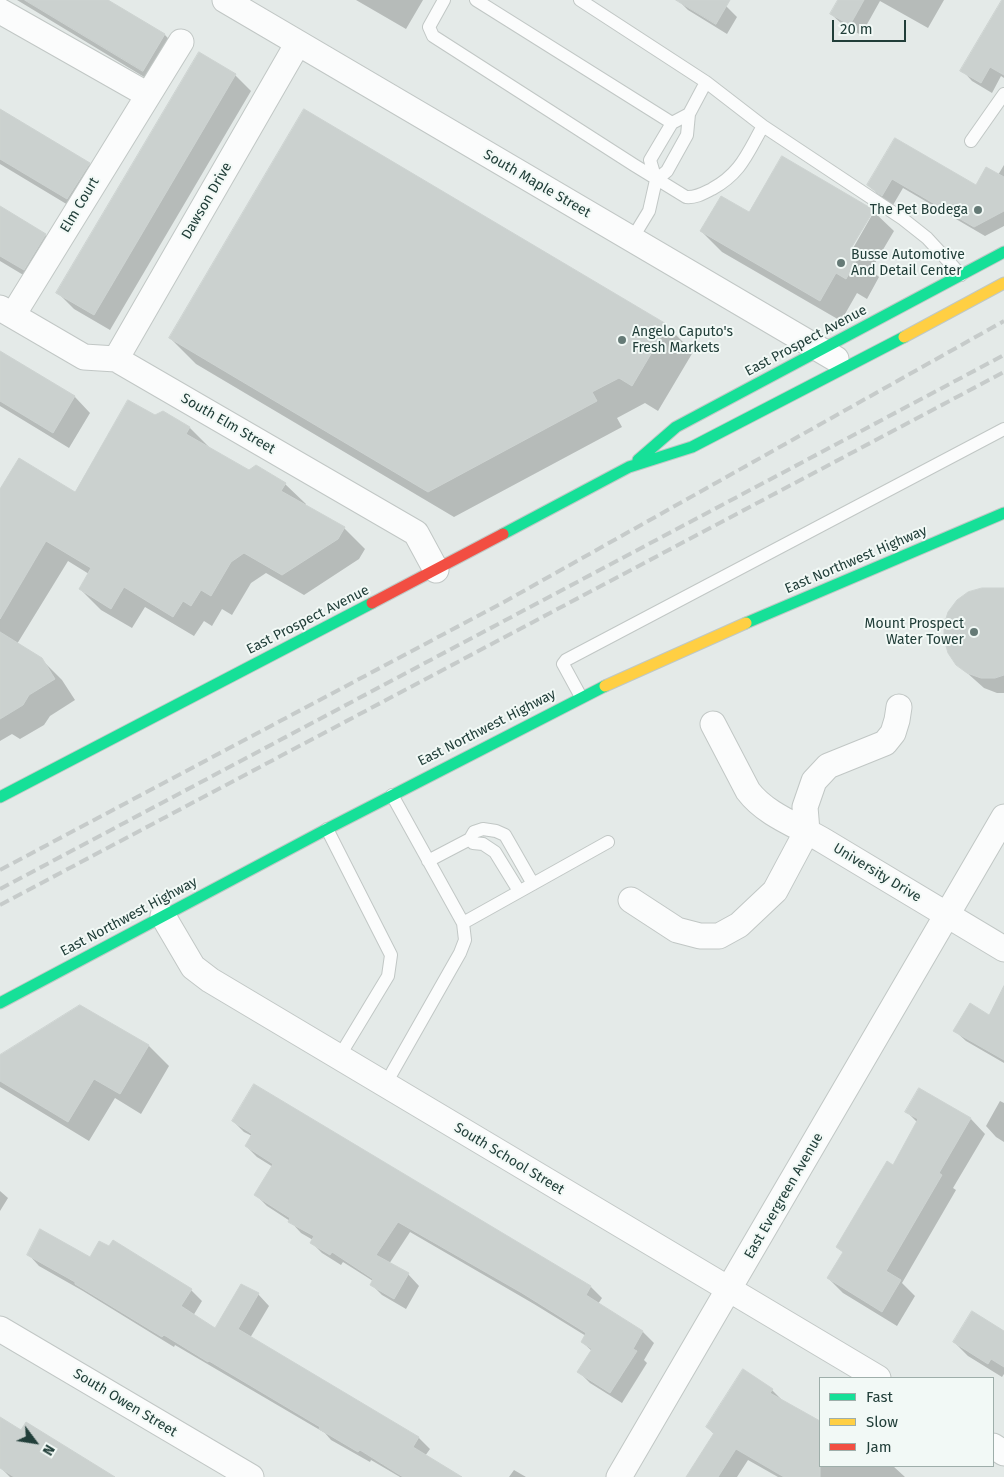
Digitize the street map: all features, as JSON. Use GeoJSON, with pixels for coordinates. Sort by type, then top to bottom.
{"type":"FeatureCollection","features":[{"type":"Feature","properties":{"kind":"street","name":"South Maple Street"},"geometry":{"type":"LineString","coordinates":[[225,0],[849,367]]}},
{"type":"Feature","properties":{"kind":"street"},"geometry":{"type":"LineString","coordinates":[[0,11],[148,95]]}},
{"type":"Feature","properties":{"kind":"street","name":"Elm Court"},"geometry":{"type":"LineString","coordinates":[[7,312],[181,42]]}},
{"type":"Feature","properties":{"kind":"street","name":"Dawson Drive"},"geometry":{"type":"LineString","coordinates":[[116,359],[298,43]]}},
{"type":"Feature","properties":{"kind":"street","name":"East Prospect Avenue"},"geometry":{"type":"LineString","coordinates":[[629,467],[676,427],[1004,252]]}},
{"type":"Feature","properties":{"kind":"street","name":"East Prospect Avenue"},"geometry":{"type":"LineString","coordinates":[[0,796],[436,570],[629,467],[692,447],[849,367],[1004,283]]}},
{"type":"Feature","properties":{"kind":"street","name":"South Elm Street"},"geometry":{"type":"LineString","coordinates":[[7,312],[84,357],[116,359],[416,533],[436,570]]}},
{"type":"Feature","properties":{"kind":"street","name":"East Northwest Highway"},"geometry":{"type":"LineString","coordinates":[[0,1004],[327,829],[581,697],[680,652],[1004,513]]}},
{"type":"Feature","properties":{"kind":"street"},"geometry":{"type":"LineString","coordinates":[[630,900],[677,930],[700,936],[720,936],[740,925],[775,891],[807,832],[805,807],[814,781],[828,766],[885,743],[893,733],[899,707]]}},
{"type":"Feature","properties":{"kind":"street","name":"University Drive"},"geometry":{"type":"LineString","coordinates":[[713,724],[748,791],[764,808],[946,914]]}},
{"type":"Feature","properties":{"kind":"street","name":"East Evergreen Avenue"},"geometry":{"type":"LineString","coordinates":[[620,1477],[1004,817]]}},
{"type":"Feature","properties":{"kind":"street"},"geometry":{"type":"LineString","coordinates":[[946,914],[1004,949]]}},
{"type":"Feature","properties":{"kind":"street","name":"South School Street"},"geometry":{"type":"LineString","coordinates":[[163,916],[193,967],[210,980],[876,1377]]}},
{"type":"Feature","properties":{"kind":"street","name":"South Owen Street"},"geometry":{"type":"LineString","coordinates":[[0,1329],[251,1477]]}},
{"type":"Feature","properties":{"kind":"lane"},"geometry":{"type":"LineString","coordinates":[[444,0],[429,27],[433,36],[656,180],[686,197],[693,198],[727,181],[740,168],[763,126]]}},
{"type":"Feature","properties":{"kind":"lane"},"geometry":{"type":"LineString","coordinates":[[476,0],[672,123]]}},
{"type":"Feature","properties":{"kind":"lane"},"geometry":{"type":"LineString","coordinates":[[580,0],[706,82],[763,126],[903,219],[927,238],[961,275]]}},
{"type":"Feature","properties":{"kind":"lane"},"geometry":{"type":"LineString","coordinates":[[656,180],[667,171],[687,135],[688,114],[706,82]]}},
{"type":"Feature","properties":{"kind":"lane"},"geometry":{"type":"LineString","coordinates":[[971,142],[1004,94]]}},
{"type":"Feature","properties":{"kind":"lane"},"geometry":{"type":"LineString","coordinates":[[632,239],[649,211],[656,180],[650,160],[672,123],[688,114]]}},
{"type":"Feature","properties":{"kind":"lane"},"geometry":{"type":"LineString","coordinates":[[581,697],[564,664],[566,660],[1004,429]]}},
{"type":"Feature","properties":{"kind":"lane"},"geometry":{"type":"LineString","coordinates":[[385,1085],[460,953],[465,940],[463,923],[392,795]]}},
{"type":"Feature","properties":{"kind":"lane"},"geometry":{"type":"LineString","coordinates":[[327,829],[391,955],[388,976],[339,1057]]}},
{"type":"Feature","properties":{"kind":"lane"},"geometry":{"type":"LineString","coordinates":[[428,861],[470,839],[474,832],[483,829],[496,830],[505,835],[533,884]]}},
{"type":"Feature","properties":{"kind":"lane"},"geometry":{"type":"LineString","coordinates":[[470,839],[473,844],[483,844],[496,852],[519,891]]}},
{"type":"Feature","properties":{"kind":"lane"},"geometry":{"type":"LineString","coordinates":[[463,923],[608,842]]}},
{"type":"Feature","properties":{"kind":"building"},"geometry":{"type":"Polygon","coordinates":[[[25,0],[108,0],[165,34],[143,71],[25,0]]]}},
{"type":"Feature","properties":{"kind":"building"},"geometry":{"type":"Polygon","coordinates":[[[676,0],[730,0],[716,24],[676,0]]]}},
{"type":"Feature","properties":{"kind":"building"},"geometry":{"type":"Polygon","coordinates":[[[838,0],[864,0],[850,25],[830,14],[838,0]]]}},
{"type":"Feature","properties":{"kind":"building"},"geometry":{"type":"Polygon","coordinates":[[[1002,0],[1004,0],[1004,75],[990,67],[981,83],[960,71],[1002,0]]]}},
{"type":"Feature","properties":{"kind":"building"},"geometry":{"type":"Polygon","coordinates":[[[199,52],[236,74],[94,315],[56,293],[199,52]]]}},
{"type":"Feature","properties":{"kind":"building"},"geometry":{"type":"Polygon","coordinates":[[[0,109],[90,163],[67,199],[0,159],[0,109]]]}},
{"type":"Feature","properties":{"kind":"building"},"geometry":{"type":"Polygon","coordinates":[[[304,109],[668,325],[632,386],[619,378],[592,392],[597,401],[428,492],[169,338],[304,109]]]}},
{"type":"Feature","properties":{"kind":"building"},"geometry":{"type":"Polygon","coordinates":[[[895,138],[976,185],[986,167],[1004,177],[1004,211],[974,227],[892,179],[882,196],[867,185],[895,138]]]}},
{"type":"Feature","properties":{"kind":"building"},"geometry":{"type":"Polygon","coordinates":[[[782,156],[874,210],[850,250],[859,256],[846,279],[836,273],[820,301],[700,231],[721,196],[749,212],[782,156]]]}},
{"type":"Feature","properties":{"kind":"building"},"geometry":{"type":"Polygon","coordinates":[[[0,206],[46,234],[24,270],[0,256],[0,206]]]}},
{"type":"Feature","properties":{"kind":"building"},"geometry":{"type":"Polygon","coordinates":[[[0,351],[75,396],[53,433],[0,401],[0,351]]]}},
{"type":"Feature","properties":{"kind":"building"},"geometry":{"type":"Polygon","coordinates":[[[128,400],[155,415],[163,411],[190,427],[186,434],[249,470],[256,465],[286,483],[281,491],[345,527],[338,539],[282,575],[244,553],[231,562],[211,596],[201,590],[191,606],[183,601],[173,617],[124,587],[111,609],[79,589],[91,568],[46,541],[0,619],[0,489],[19,458],[75,492],[128,400]]]}},
{"type":"Feature","properties":{"kind":"building","name":"Mount Prospect Water Tower"},"geometry":{"type":"Polygon","coordinates":[[[982,588],[1004,588],[1004,675],[995,678],[981,678],[967,673],[956,665],[948,653],[944,639],[944,625],[948,612],[957,600],[968,592],[982,588]]]}},
{"type":"Feature","properties":{"kind":"building"},"geometry":{"type":"Polygon","coordinates":[[[0,632],[42,658],[55,679],[29,695],[23,705],[0,719],[0,632]]]}},
{"type":"Feature","properties":{"kind":"building"},"geometry":{"type":"Polygon","coordinates":[[[1004,986],[1004,1060],[953,1031],[970,1003],[989,1015],[1004,986]]]}},
{"type":"Feature","properties":{"kind":"building"},"geometry":{"type":"Polygon","coordinates":[[[80,1005],[149,1045],[120,1094],[94,1079],[68,1122],[0,1081],[0,1055],[80,1005]]]}},
{"type":"Feature","properties":{"kind":"building"},"geometry":{"type":"Polygon","coordinates":[[[254,1084],[591,1286],[586,1295],[643,1331],[633,1349],[637,1351],[610,1393],[577,1372],[592,1349],[581,1342],[586,1333],[522,1293],[398,1222],[376,1255],[409,1273],[394,1299],[370,1285],[373,1279],[332,1252],[330,1255],[310,1243],[314,1236],[288,1222],[290,1218],[254,1195],[273,1164],[245,1146],[252,1134],[232,1121],[254,1084]]]}},
{"type":"Feature","properties":{"kind":"building"},"geometry":{"type":"Polygon","coordinates":[[[919,1088],[971,1118],[939,1173],[942,1175],[886,1271],[901,1280],[882,1312],[827,1278],[843,1252],[836,1247],[887,1161],[893,1165],[918,1119],[905,1112],[919,1088]]]}},
{"type":"Feature","properties":{"kind":"building"},"geometry":{"type":"Polygon","coordinates":[[[40,1229],[90,1257],[99,1241],[109,1246],[113,1240],[192,1289],[181,1306],[215,1328],[241,1284],[259,1293],[238,1329],[419,1437],[413,1447],[462,1477],[403,1477],[360,1450],[358,1452],[319,1429],[320,1427],[209,1361],[164,1335],[162,1337],[75,1284],[75,1282],[27,1255],[40,1229]]]}},
{"type":"Feature","properties":{"kind":"building"},"geometry":{"type":"Polygon","coordinates":[[[972,1311],[1004,1331],[1004,1367],[991,1359],[988,1364],[953,1342],[972,1311]]]}},
{"type":"Feature","properties":{"kind":"building"},"geometry":{"type":"Polygon","coordinates":[[[743,1369],[773,1389],[770,1393],[819,1420],[820,1477],[784,1477],[736,1449],[718,1477],[686,1477],[714,1433],[706,1427],[743,1369]]]}},
{"type":"Feature","properties":{"kind":"building"},"geometry":{"type":"Polygon","coordinates":[[[0,1417],[21,1430],[26,1422],[115,1477],[14,1477],[0,1468],[0,1417]]]}},
{"type":"Feature","properties":{"kind":"railway"},"geometry":{"type":"LineString","coordinates":[[0,870],[504,602],[1004,321]]}},
{"type":"Feature","properties":{"kind":"railway"},"geometry":{"type":"LineString","coordinates":[[0,889],[1004,355]]}},
{"type":"Feature","properties":{"kind":"railway"},"geometry":{"type":"LineString","coordinates":[[0,905],[1004,372]]}},
{"type":"Feature","properties":{"kind":"traffic: fast"},"geometry":{"type":"LineString","coordinates":[[638,460],[676,427],[1004,252]]}},
{"type":"Feature","properties":{"kind":"traffic: fast"},"geometry":{"type":"LineString","coordinates":[[503,534],[629,467],[692,447],[904,337]]}},
{"type":"Feature","properties":{"kind":"traffic: fast"},"geometry":{"type":"LineString","coordinates":[[746,623],[1004,513]]}},
{"type":"Feature","properties":{"kind":"traffic: fast"},"geometry":{"type":"LineString","coordinates":[[0,797],[372,603]]}},
{"type":"Feature","properties":{"kind":"traffic: fast"},"geometry":{"type":"LineString","coordinates":[[0,1003],[327,829],[605,686]]}},
{"type":"Feature","properties":{"kind":"traffic: slow"},"geometry":{"type":"LineString","coordinates":[[904,337],[1004,283]]}},
{"type":"Feature","properties":{"kind":"traffic: slow"},"geometry":{"type":"LineString","coordinates":[[605,686],[746,623]]}},
{"type":"Feature","properties":{"kind":"traffic: jam"},"geometry":{"type":"LineString","coordinates":[[372,603],[503,534]]}},
{"type":"Feature","properties":{"kind":"place","name":"The Pet Bodega"},"geometry":{"type":"Point","coordinates":[978,210]}},
{"type":"Feature","properties":{"kind":"place","name":"Busse Automotive And Detail Center"},"geometry":{"type":"Point","coordinates":[841,263]}},
{"type":"Feature","properties":{"kind":"place","name":"Angelo Caputo's Fresh Markets"},"geometry":{"type":"Point","coordinates":[622,340]}},
{"type":"Feature","properties":{"kind":"place","name":"Mount Prospect Water Tower"},"geometry":{"type":"Point","coordinates":[974,632]}}]}
